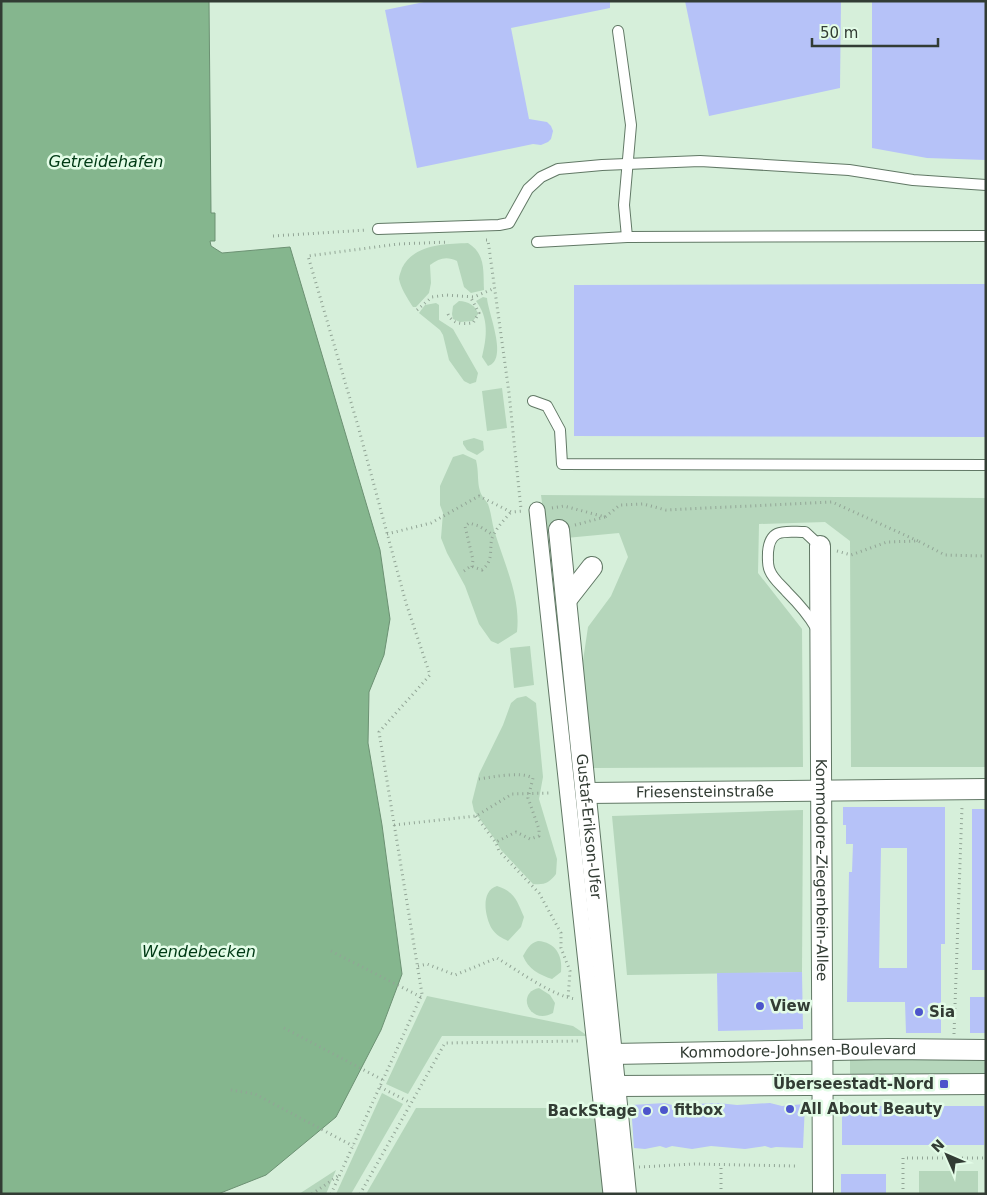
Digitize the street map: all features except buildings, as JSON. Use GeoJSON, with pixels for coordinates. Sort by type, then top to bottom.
{"type":"FeatureCollection","features":[{"type":"Feature","properties":{"kind":"street"},"geometry":{"type":"LineString","coordinates":[[528,511],[595,1040],[611,1194]]}},
{"type":"Feature","properties":{"kind":"street","name":"Gustaf-Erikson-Ufer"},"geometry":{"type":"LineString","coordinates":[[559,530],[626,1194]]}},
{"type":"Feature","properties":{"kind":"street","name":"Kommodore-Ziegenbein-Allee"},"geometry":{"type":"LineString","coordinates":[[820,546],[823,1194]]}},
{"type":"Feature","properties":{"kind":"street"},"geometry":{"type":"LineString","coordinates":[[567,599],[592,567]]}},
{"type":"Feature","properties":{"kind":"street","name":"Friesensteinstraße"},"geometry":{"type":"LineString","coordinates":[[587,793],[986,789]]}},
{"type":"Feature","properties":{"kind":"street","name":"Kommodore-Johnsen-Boulevard"},"geometry":{"type":"LineString","coordinates":[[612,1054],[821,1050],[986,1050]]}},
{"type":"Feature","properties":{"kind":"street"},"geometry":{"type":"LineString","coordinates":[[615,1086],[986,1084]]}},
{"type":"Feature","properties":{"kind":"lane"},"geometry":{"type":"LineString","coordinates":[[618,31],[631,125],[624,205],[628,237]]}},
{"type":"Feature","properties":{"kind":"lane"},"geometry":{"type":"LineString","coordinates":[[378,230],[509,223],[528,189],[541,177],[558,169],[700,161],[849,170],[913,180],[986,184]]}},
{"type":"Feature","properties":{"kind":"lane"},"geometry":{"type":"LineString","coordinates":[[537,242],[628,237],[986,236]]}},
{"type":"Feature","properties":{"kind":"lane"},"geometry":{"type":"LineString","coordinates":[[533,401],[547,406],[560,430],[562,464],[986,465]]}},
{"type":"Feature","properties":{"kind":"lane"},"geometry":{"type":"LineString","coordinates":[[820,546],[805,532],[780,532],[772,536],[769,543],[768,566],[772,575],[810,617],[821,635]]}},
{"type":"Feature","properties":{"kind":"path"},"geometry":{"type":"LineString","coordinates":[[273,236],[378,230],[380,246]]}},
{"type":"Feature","properties":{"kind":"path"},"geometry":{"type":"LineString","coordinates":[[479,240],[488,240],[509,393],[528,511]]}},
{"type":"Feature","properties":{"kind":"path"},"geometry":{"type":"LineString","coordinates":[[331,1194],[422,994],[379,732],[430,675],[406,603],[358,426],[308,256],[380,246],[452,242]]}},
{"type":"Feature","properties":{"kind":"path"},"geometry":{"type":"LineString","coordinates":[[417,310],[432,297],[446,295],[471,298],[482,295],[494,288]]}},
{"type":"Feature","properties":{"kind":"path"},"geometry":{"type":"LineString","coordinates":[[448,314],[456,323],[474,322],[479,313],[471,298]]}},
{"type":"Feature","properties":{"kind":"path"},"geometry":{"type":"LineString","coordinates":[[387,534],[431,523],[479,496],[512,512],[564,506],[605,517],[620,505],[643,504],[666,510],[832,502],[945,555],[986,556]]}},
{"type":"Feature","properties":{"kind":"path"},"geometry":{"type":"LineString","coordinates":[[464,571],[472,567],[482,570],[487,566],[493,535],[512,512]]}},
{"type":"Feature","properties":{"kind":"path"},"geometry":{"type":"LineString","coordinates":[[472,567],[473,560],[465,526],[469,523],[476,525],[493,535]]}},
{"type":"Feature","properties":{"kind":"path"},"geometry":{"type":"LineString","coordinates":[[820,546],[851,555],[887,542],[918,541]]}},
{"type":"Feature","properties":{"kind":"path"},"geometry":{"type":"LineString","coordinates":[[479,779],[530,776],[533,780],[529,801],[539,829],[539,836],[530,839],[516,832],[496,842]]}},
{"type":"Feature","properties":{"kind":"path"},"geometry":{"type":"LineString","coordinates":[[954,1050],[962,789]]}},
{"type":"Feature","properties":{"kind":"path"},"geometry":{"type":"LineString","coordinates":[[394,825],[476,816],[512,794],[557,793]]}},
{"type":"Feature","properties":{"kind":"path"},"geometry":{"type":"LineString","coordinates":[[476,816],[496,842],[499,851],[539,893],[561,933],[561,948],[570,970],[568,999]]}},
{"type":"Feature","properties":{"kind":"path"},"geometry":{"type":"LineString","coordinates":[[331,951],[421,997]]}},
{"type":"Feature","properties":{"kind":"path"},"geometry":{"type":"LineString","coordinates":[[418,966],[427,964],[455,975],[497,958],[568,999],[590,999]]}},
{"type":"Feature","properties":{"kind":"path"},"geometry":{"type":"LineString","coordinates":[[284,1028],[383,1080]]}},
{"type":"Feature","properties":{"kind":"path"},"geometry":{"type":"LineString","coordinates":[[360,1194],[445,1044],[595,1040]]}},
{"type":"Feature","properties":{"kind":"path"},"geometry":{"type":"LineString","coordinates":[[380,1087],[411,1103]]}},
{"type":"Feature","properties":{"kind":"path"},"geometry":{"type":"LineString","coordinates":[[231,1090],[255,1094],[353,1146]]}},
{"type":"Feature","properties":{"kind":"path"},"geometry":{"type":"LineString","coordinates":[[903,1194],[904,1158],[986,1158]]}},
{"type":"Feature","properties":{"kind":"path"},"geometry":{"type":"LineString","coordinates":[[639,1167],[721,1164],[796,1166]]}},
{"type":"Feature","properties":{"kind":"path"},"geometry":{"type":"LineString","coordinates":[[721,1164],[721,1194]]}},
{"type":"Feature","properties":{"kind":"path"},"geometry":{"type":"LineString","coordinates":[[312,1194],[340,1174]]}},
{"type":"Feature","properties":{"kind":"shaded area"},"geometry":{"type":"Polygon","coordinates":[[[468,243],[474,247],[481,258],[484,290],[471,293],[464,287],[457,261],[443,258],[430,265],[431,283],[429,293],[416,307],[413,307],[399,279],[402,268],[407,260],[414,254],[431,247],[468,243]]]}},
{"type":"Feature","properties":{"kind":"shaded area"},"geometry":{"type":"Polygon","coordinates":[[[483,297],[487,298],[497,346],[497,355],[494,362],[488,366],[482,357],[486,335],[485,321],[476,301],[483,297]]]}},
{"type":"Feature","properties":{"kind":"shaded area"},"geometry":{"type":"Polygon","coordinates":[[[459,301],[473,306],[478,314],[473,321],[460,322],[453,319],[453,306],[459,301]]]}},
{"type":"Feature","properties":{"kind":"shaded area"},"geometry":{"type":"Polygon","coordinates":[[[436,303],[439,305],[439,320],[453,329],[478,373],[476,382],[470,384],[464,381],[449,360],[440,330],[419,313],[425,305],[436,303]]]}},
{"type":"Feature","properties":{"kind":"shaded area"},"geometry":{"type":"Polygon","coordinates":[[[502,388],[507,428],[487,431],[482,391],[502,388]]]}},
{"type":"Feature","properties":{"kind":"shaded area"},"geometry":{"type":"Polygon","coordinates":[[[474,438],[483,441],[484,450],[477,455],[467,450],[463,444],[463,441],[474,438]]]}},
{"type":"Feature","properties":{"kind":"shaded area"},"geometry":{"type":"Polygon","coordinates":[[[463,454],[476,460],[481,495],[488,504],[494,530],[514,593],[518,619],[517,632],[498,644],[491,641],[479,624],[465,586],[441,538],[443,513],[440,505],[440,486],[453,457],[463,454]]]}},
{"type":"Feature","properties":{"kind":"shaded area"},"geometry":{"type":"Polygon","coordinates":[[[541,495],[986,498],[986,767],[851,767],[850,541],[825,522],[759,524],[758,573],[802,629],[803,767],[593,768],[581,674],[588,627],[611,596],[628,557],[619,533],[566,538],[565,531],[546,533],[541,495]]]}},
{"type":"Feature","properties":{"kind":"shaded area"},"geometry":{"type":"Polygon","coordinates":[[[530,646],[534,685],[514,688],[510,648],[530,646]]]}},
{"type":"Feature","properties":{"kind":"shaded area"},"geometry":{"type":"Polygon","coordinates":[[[526,696],[536,703],[543,777],[539,799],[557,859],[556,874],[546,883],[541,884],[533,884],[501,850],[474,811],[472,802],[479,774],[503,725],[511,703],[517,698],[526,696]]]}},
{"type":"Feature","properties":{"kind":"shaded area"},"geometry":{"type":"Polygon","coordinates":[[[803,810],[802,972],[627,975],[612,816],[803,810]]]}},
{"type":"Feature","properties":{"kind":"shaded area"},"geometry":{"type":"Polygon","coordinates":[[[497,886],[512,894],[524,917],[521,927],[508,941],[497,935],[487,918],[486,899],[488,893],[497,886]]]}},
{"type":"Feature","properties":{"kind":"shaded area"},"geometry":{"type":"Polygon","coordinates":[[[538,941],[553,947],[561,960],[561,972],[552,979],[535,971],[528,965],[523,956],[531,945],[538,941]]]}},
{"type":"Feature","properties":{"kind":"shaded area"},"geometry":{"type":"Polygon","coordinates":[[[539,988],[550,995],[555,1003],[553,1013],[545,1016],[538,1015],[528,1007],[528,996],[532,991],[539,988]]]}},
{"type":"Feature","properties":{"kind":"shaded area"},"geometry":{"type":"Polygon","coordinates":[[[427,996],[573,1026],[588,1036],[442,1036],[408,1094],[386,1084],[427,996]]]}},
{"type":"Feature","properties":{"kind":"shaded area"},"geometry":{"type":"Polygon","coordinates":[[[986,1057],[986,1078],[850,1079],[850,1058],[986,1057]]]}},
{"type":"Feature","properties":{"kind":"shaded area"},"geometry":{"type":"Polygon","coordinates":[[[382,1093],[403,1104],[351,1194],[336,1194],[382,1093]]]}},
{"type":"Feature","properties":{"kind":"shaded area"},"geometry":{"type":"Polygon","coordinates":[[[416,1108],[594,1108],[604,1194],[366,1194],[416,1108]]]}},
{"type":"Feature","properties":{"kind":"shaded area"},"geometry":{"type":"Polygon","coordinates":[[[336,1170],[326,1194],[299,1194],[336,1170]]]}},
{"type":"Feature","properties":{"kind":"shaded area"},"geometry":{"type":"Polygon","coordinates":[[[919,1171],[978,1171],[978,1194],[919,1194],[919,1171]]]}},
{"type":"Feature","properties":{"kind":"water","name":"Wendebecken"},"geometry":{"type":"Polygon","coordinates":[[[1,1],[209,1],[211,213],[215,213],[215,241],[210,241],[211,246],[222,253],[290,247],[380,550],[390,619],[384,655],[369,692],[368,743],[382,825],[402,974],[381,1030],[336,1117],[266,1175],[218,1194],[1,1194],[1,1]]]}},
{"type":"Feature","properties":{"kind":"place","name":"View"},"geometry":{"type":"Point","coordinates":[760,1006]}},
{"type":"Feature","properties":{"kind":"place","name":"Sia"},"geometry":{"type":"Point","coordinates":[919,1012]}},
{"type":"Feature","properties":{"kind":"place","name":"Überseestadt-Nord"},"geometry":{"type":"Point","coordinates":[944,1084]}},
{"type":"Feature","properties":{"kind":"place","name":"All About Beauty"},"geometry":{"type":"Point","coordinates":[790,1109]}},
{"type":"Feature","properties":{"kind":"place","name":"fitbox"},"geometry":{"type":"Point","coordinates":[664,1110]}},
{"type":"Feature","properties":{"kind":"place","name":"BackStage"},"geometry":{"type":"Point","coordinates":[647,1111]}},
{"type":"Feature","properties":{"kind":"water label","name":"Getreidehafen"},"geometry":{"type":"Point","coordinates":[106,161]}}]}
